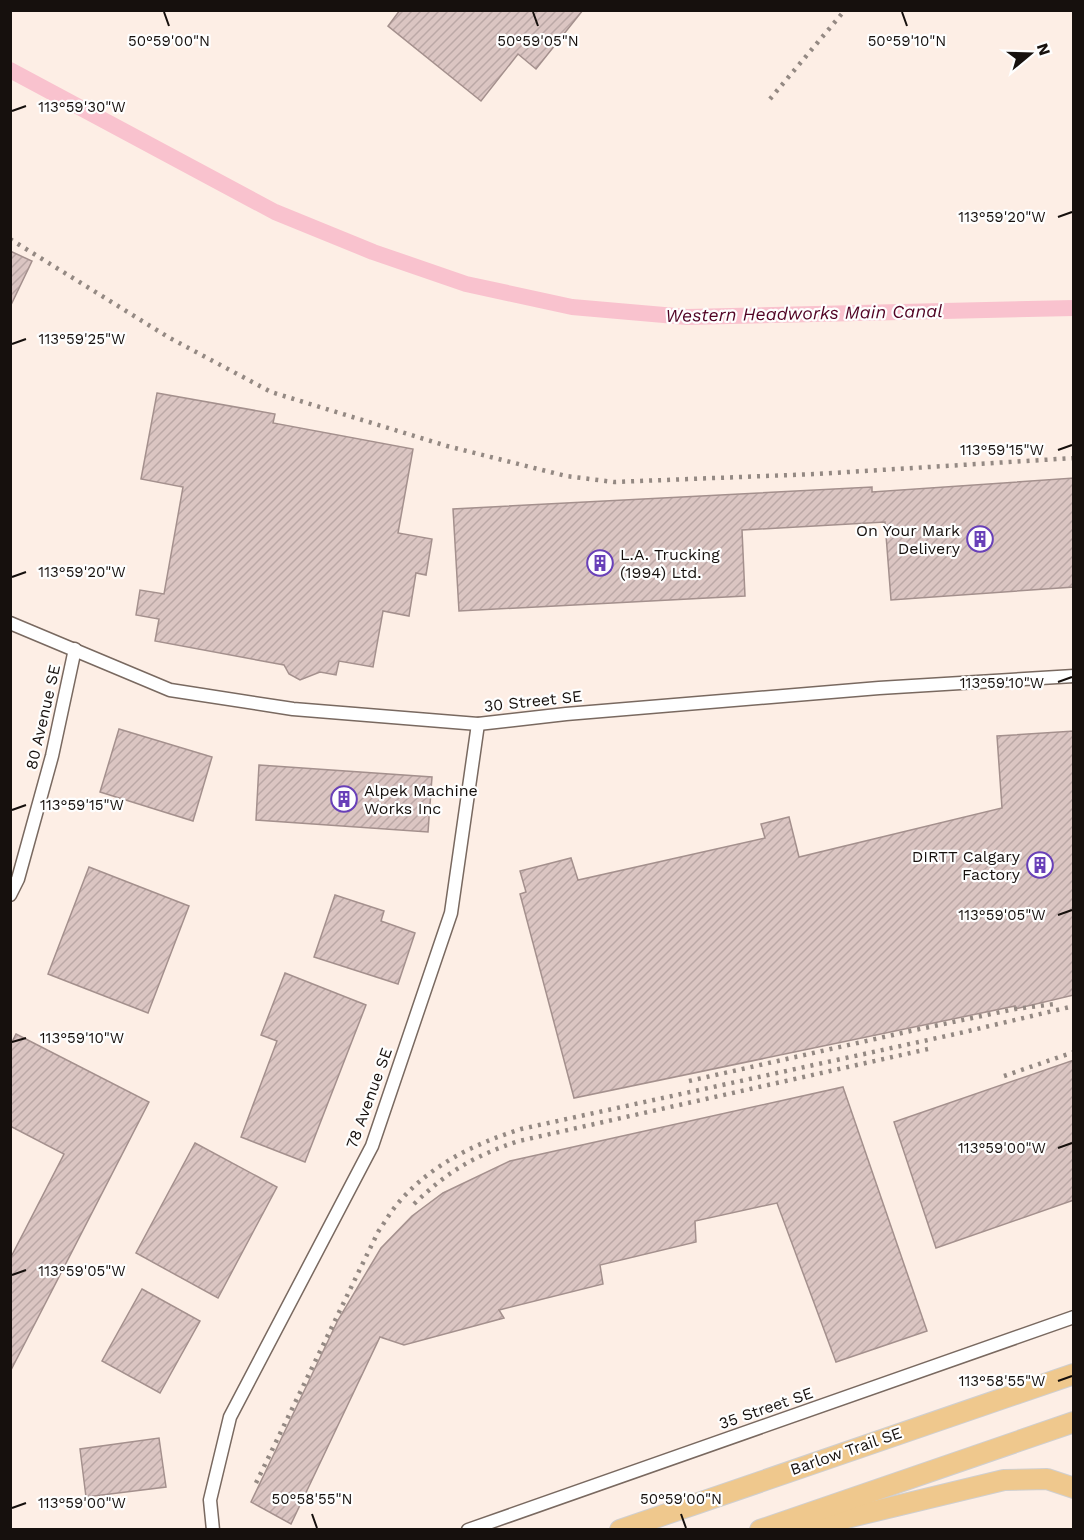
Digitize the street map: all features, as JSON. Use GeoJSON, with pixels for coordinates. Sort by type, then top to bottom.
{"type":"FeatureCollection","features":[{"type":"Feature","properties":{"kind":"main road","name":"Barlow Trail SE"},"geometry":{"type":"LineString","coordinates":[[620,1530],[1074,1374]]}},
{"type":"Feature","properties":{"kind":"main road"},"geometry":{"type":"LineString","coordinates":[[760,1530],[1074,1422]]}},
{"type":"Feature","properties":{"kind":"main road"},"geometry":{"type":"LineString","coordinates":[[765,1530],[834,1521],[1004,1480],[1047,1479],[1074,1488]]}},
{"type":"Feature","properties":{"kind":"street","name":"30 Street SE"},"geometry":{"type":"LineString","coordinates":[[10,623],[170,690],[292,709],[478,724],[566,714],[856,690],[1074,676]]}},
{"type":"Feature","properties":{"kind":"street","name":"80 Avenue SE"},"geometry":{"type":"LineString","coordinates":[[10,895],[18,879],[52,756],[75,649]]}},
{"type":"Feature","properties":{"kind":"street","name":"78 Avenue SE"},"geometry":{"type":"LineString","coordinates":[[213,1530],[210,1500],[230,1417],[372,1146],[451,913],[478,724]]}},
{"type":"Feature","properties":{"kind":"street","name":"35 Street SE"},"geometry":{"type":"LineString","coordinates":[[468,1530],[1074,1317]]}},
{"type":"Feature","properties":{"kind":"building"},"geometry":{"type":"Polygon","coordinates":[[[400,10],[583,10],[536,69],[518,54],[481,101],[388,26],[400,10]]]}},
{"type":"Feature","properties":{"kind":"building"},"geometry":{"type":"Polygon","coordinates":[[[10,251],[32,261],[10,307],[10,251]]]}},
{"type":"Feature","properties":{"kind":"building"},"geometry":{"type":"Polygon","coordinates":[[[157,393],[275,414],[273,423],[413,449],[398,533],[432,539],[426,575],[416,573],[409,616],[383,611],[373,667],[339,661],[336,675],[320,672],[300,680],[289,674],[284,665],[155,641],[159,619],[136,615],[140,590],[164,594],[183,487],[141,479],[157,393]]]}},
{"type":"Feature","properties":{"kind":"building","name":"L.A. Trucking (1994) Ltd."},"geometry":{"type":"Polygon","coordinates":[[[1074,478],[1074,587],[891,600],[885,522],[742,530],[745,596],[459,611],[453,509],[872,487],[872,492],[1074,478]]]}},
{"type":"Feature","properties":{"kind":"building"},"geometry":{"type":"Polygon","coordinates":[[[119,729],[212,757],[193,821],[100,792],[119,729]]]}},
{"type":"Feature","properties":{"kind":"building"},"geometry":{"type":"Polygon","coordinates":[[[1074,731],[1074,995],[1015,1009],[1015,1006],[574,1098],[520,894],[526,892],[520,871],[571,858],[578,880],[765,838],[761,824],[789,817],[799,857],[1002,808],[997,736],[1074,731]]]}},
{"type":"Feature","properties":{"kind":"building","name":"Alpek Machine Works Inc"},"geometry":{"type":"Polygon","coordinates":[[[259,765],[432,777],[428,832],[256,820],[259,765]]]}},
{"type":"Feature","properties":{"kind":"building"},"geometry":{"type":"Polygon","coordinates":[[[89,867],[189,906],[148,1013],[48,974],[89,867]]]}},
{"type":"Feature","properties":{"kind":"building"},"geometry":{"type":"Polygon","coordinates":[[[335,895],[384,911],[381,921],[415,933],[398,984],[314,957],[335,895]]]}},
{"type":"Feature","properties":{"kind":"building"},"geometry":{"type":"Polygon","coordinates":[[[285,973],[366,1005],[305,1162],[241,1137],[277,1041],[261,1035],[285,973]]]}},
{"type":"Feature","properties":{"kind":"building"},"geometry":{"type":"Polygon","coordinates":[[[16,1034],[149,1102],[10,1372],[10,1259],[64,1154],[10,1126],[10,1046],[16,1034]]]}},
{"type":"Feature","properties":{"kind":"building"},"geometry":{"type":"Polygon","coordinates":[[[1074,1060],[1074,1200],[936,1248],[894,1122],[1074,1060]]]}},
{"type":"Feature","properties":{"kind":"building"},"geometry":{"type":"Polygon","coordinates":[[[843,1087],[927,1331],[836,1362],[777,1203],[695,1221],[696,1242],[600,1265],[603,1284],[499,1310],[504,1318],[404,1345],[380,1337],[291,1524],[251,1502],[338,1320],[381,1248],[412,1216],[443,1193],[510,1161],[843,1087]]]}},
{"type":"Feature","properties":{"kind":"building"},"geometry":{"type":"Polygon","coordinates":[[[195,1143],[277,1187],[218,1298],[136,1253],[195,1143]]]}},
{"type":"Feature","properties":{"kind":"building"},"geometry":{"type":"Polygon","coordinates":[[[142,1289],[200,1321],[160,1393],[102,1361],[142,1289]]]}},
{"type":"Feature","properties":{"kind":"building"},"geometry":{"type":"Polygon","coordinates":[[[159,1438],[166,1487],[86,1497],[80,1449],[159,1438]]]}},
{"type":"Feature","properties":{"kind":"waterway","name":"Western Headworks Main Canal"},"geometry":{"type":"LineString","coordinates":[[10,70],[275,212],[373,252],[466,284],[572,307],[687,317],[1074,308]]}},
{"type":"Feature","properties":{"kind":"railway"},"geometry":{"type":"LineString","coordinates":[[770,99],[845,10]]}},
{"type":"Feature","properties":{"kind":"railway"},"geometry":{"type":"LineString","coordinates":[[10,239],[168,337],[271,392],[447,446],[566,476],[614,482],[816,474],[1074,458]]}},
{"type":"Feature","properties":{"kind":"railway"},"geometry":{"type":"LineString","coordinates":[[689,1081],[915,1030],[1015,1009],[1055,1004]]}},
{"type":"Feature","properties":{"kind":"railway"},"geometry":{"type":"LineString","coordinates":[[256,1483],[378,1232],[396,1205],[412,1189],[425,1177],[455,1157],[487,1141],[521,1129],[1074,1006]]}},
{"type":"Feature","properties":{"kind":"railway"},"geometry":{"type":"LineString","coordinates":[[414,1204],[438,1182],[462,1166],[519,1141],[928,1049]]}},
{"type":"Feature","properties":{"kind":"railway"},"geometry":{"type":"LineString","coordinates":[[1004,1076],[1074,1052]]}},
{"type":"Feature","properties":{"kind":"place","name":"On Your Mark Delivery"},"geometry":{"type":"Point","coordinates":[980,539]}},
{"type":"Feature","properties":{"kind":"place","name":"L.A. Trucking (1994) Ltd."},"geometry":{"type":"Point","coordinates":[600,563]}},
{"type":"Feature","properties":{"kind":"place","name":"Alpek Machine Works Inc"},"geometry":{"type":"Point","coordinates":[344,799]}},
{"type":"Feature","properties":{"kind":"place","name":"DIRTT Calgary Factory"},"geometry":{"type":"Point","coordinates":[1040,865]}}]}
